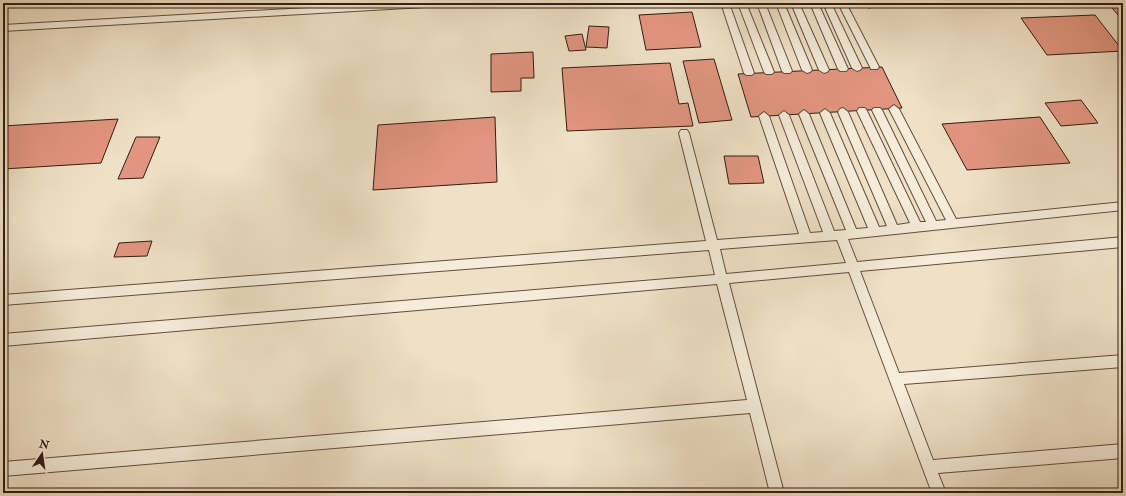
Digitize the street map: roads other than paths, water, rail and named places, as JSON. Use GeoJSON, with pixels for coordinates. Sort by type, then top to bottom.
{"type":"FeatureCollection","features":[{"type":"Feature","properties":{"kind":"lane"},"geometry":{"type":"LineString","coordinates":[[3,3],[8,3]]}},
{"type":"Feature","properties":{"kind":"lane"},"geometry":{"type":"LineString","coordinates":[[3,28],[442,3]]}},
{"type":"Feature","properties":{"kind":"lane"},"geometry":{"type":"LineString","coordinates":[[725,3],[749,73]]}},
{"type":"Feature","properties":{"kind":"lane"},"geometry":{"type":"LineString","coordinates":[[742,3],[769,72]]}},
{"type":"Feature","properties":{"kind":"lane"},"geometry":{"type":"LineString","coordinates":[[761,3],[787,71]]}},
{"type":"Feature","properties":{"kind":"lane"},"geometry":{"type":"LineString","coordinates":[[780,3],[808,70]]}},
{"type":"Feature","properties":{"kind":"lane"},"geometry":{"type":"LineString","coordinates":[[795,3],[824,70]]}},
{"type":"Feature","properties":{"kind":"lane"},"geometry":{"type":"LineString","coordinates":[[814,3],[843,68]]}},
{"type":"Feature","properties":{"kind":"lane"},"geometry":{"type":"LineString","coordinates":[[827,3],[858,68]]}},
{"type":"Feature","properties":{"kind":"lane"},"geometry":{"type":"LineString","coordinates":[[842,3],[874,67]]}},
{"type":"Feature","properties":{"kind":"lane"},"geometry":{"type":"LineString","coordinates":[[894,109],[953,223]]}},
{"type":"Feature","properties":{"kind":"lane"},"geometry":{"type":"LineString","coordinates":[[877,110],[933,226]]}},
{"type":"Feature","properties":{"kind":"lane"},"geometry":{"type":"LineString","coordinates":[[862,111],[917,227]]}},
{"type":"Feature","properties":{"kind":"lane"},"geometry":{"type":"LineString","coordinates":[[843,112],[894,229]]}},
{"type":"Feature","properties":{"kind":"lane"},"geometry":{"type":"LineString","coordinates":[[825,113],[875,231]]}},
{"type":"Feature","properties":{"kind":"lane"},"geometry":{"type":"LineString","coordinates":[[804,114],[841,235]]}},
{"type":"Feature","properties":{"kind":"lane"},"geometry":{"type":"LineString","coordinates":[[784,115],[841,235],[939,493]]}},
{"type":"Feature","properties":{"kind":"lane"},"geometry":{"type":"LineString","coordinates":[[764,116],[806,238]]}},
{"type":"Feature","properties":{"kind":"lane"},"geometry":{"type":"LineString","coordinates":[[684,132],[777,493]]}},
{"type":"Feature","properties":{"kind":"lane"},"geometry":{"type":"LineString","coordinates":[[3,300],[806,238],[1123,206]]}},
{"type":"Feature","properties":{"kind":"lane"},"geometry":{"type":"LineString","coordinates":[[3,340],[854,268],[1123,242]]}},
{"type":"Feature","properties":{"kind":"lane"},"geometry":{"type":"LineString","coordinates":[[896,379],[1123,361]]}},
{"type":"Feature","properties":{"kind":"lane"},"geometry":{"type":"LineString","coordinates":[[3,469],[755,406]]}},
{"type":"Feature","properties":{"kind":"lane"},"geometry":{"type":"LineString","coordinates":[[929,467],[1123,451]]}}]}
